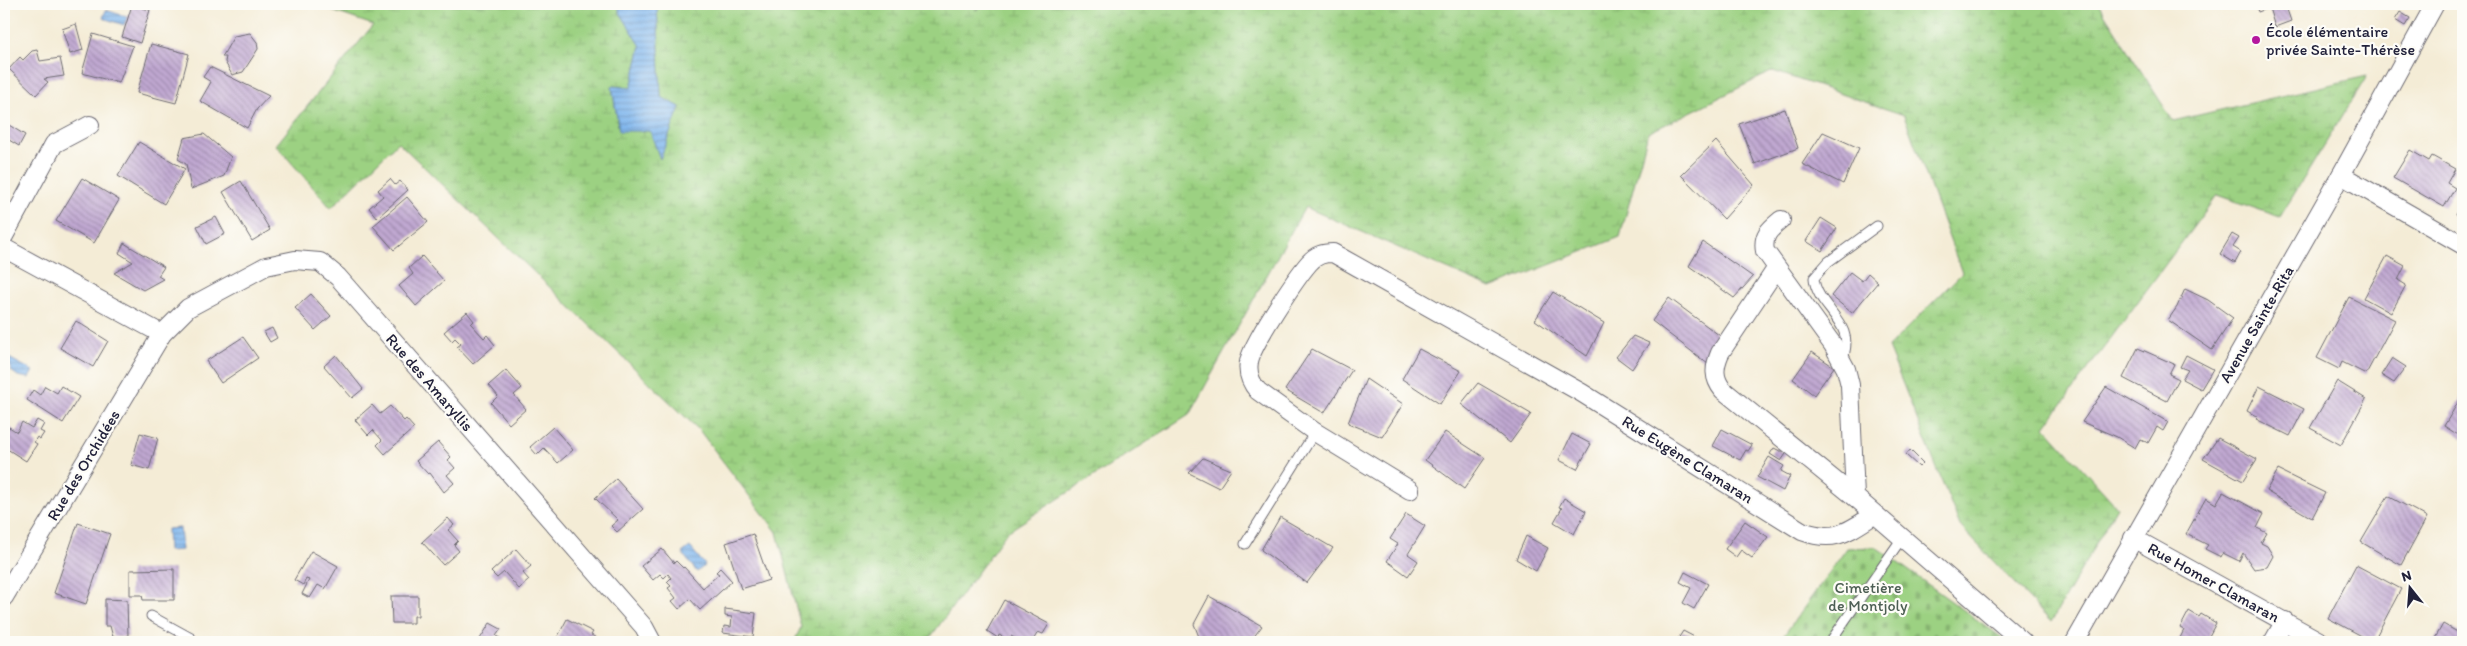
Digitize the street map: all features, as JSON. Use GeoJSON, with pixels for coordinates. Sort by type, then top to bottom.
{"type":"FeatureCollection","features":[{"type":"Feature","properties":{"kind":"street","name":"Avenue Sainte-Rita"},"geometry":{"type":"LineString","coordinates":[[2075,642],[2341,175],[2436,4]]}},
{"type":"Feature","properties":{"kind":"street"},"geometry":{"type":"LineString","coordinates":[[4,236],[54,144],[90,125]]}},
{"type":"Feature","properties":{"kind":"street"},"geometry":{"type":"LineString","coordinates":[[2341,175],[2463,246]]}},
{"type":"Feature","properties":{"kind":"street"},"geometry":{"type":"LineString","coordinates":[[1781,220],[1769,230],[1764,242],[1765,251],[1842,361],[1850,385],[1855,497]]}},
{"type":"Feature","properties":{"kind":"street"},"geometry":{"type":"LineString","coordinates":[[4,248],[162,334]]}},
{"type":"Feature","properties":{"kind":"street","name":"Rue Eugène Clamaran"},"geometry":{"type":"LineString","coordinates":[[1316,432],[1258,391],[1253,384],[1248,364],[1255,344],[1309,263],[1325,253],[1333,253],[1582,393],[1802,531],[1819,536],[1837,536],[1874,515]]}},
{"type":"Feature","properties":{"kind":"street","name":"Rue des Amaryllis"},"geometry":{"type":"LineString","coordinates":[[162,334],[188,308],[266,266],[288,261],[320,262],[338,276],[644,627],[652,642]]}},
{"type":"Feature","properties":{"kind":"street"},"geometry":{"type":"LineString","coordinates":[[1776,268],[1720,353],[1715,369],[1717,381],[1723,390],[1855,497],[2023,642]]}},
{"type":"Feature","properties":{"kind":"street","name":"Rue des Orchidées"},"geometry":{"type":"LineString","coordinates":[[4,597],[162,334]]}},
{"type":"Feature","properties":{"kind":"street"},"geometry":{"type":"LineString","coordinates":[[1316,432],[1410,490]]}},
{"type":"Feature","properties":{"kind":"street","name":"Rue Homer Clamaran"},"geometry":{"type":"LineString","coordinates":[[2134,538],[2321,642]]}},
{"type":"Feature","properties":{"kind":"street"},"geometry":{"type":"LineString","coordinates":[[2274,642],[2285,621]]}},
{"type":"Feature","properties":{"kind":"lane"},"geometry":{"type":"LineString","coordinates":[[1842,361],[1848,349],[1846,338],[1838,320],[1815,285],[1814,278],[1828,262],[1877,226]]}},
{"type":"Feature","properties":{"kind":"lane"},"geometry":{"type":"LineString","coordinates":[[1245,544],[1316,432]]}},
{"type":"Feature","properties":{"kind":"lane"},"geometry":{"type":"LineString","coordinates":[[1830,642],[1902,538]]}},
{"type":"Feature","properties":{"kind":"lane"},"geometry":{"type":"LineString","coordinates":[[151,616],[191,638],[193,642]]}},
{"type":"Feature","properties":{"kind":"green space"},"geometry":{"type":"Polygon","coordinates":[[[312,4],[619,4],[620,11],[641,46],[631,88],[612,86],[619,130],[650,131],[660,158],[680,107],[661,97],[657,4],[976,4],[976,11],[983,4],[2098,4],[2173,121],[2367,76],[2280,217],[2217,195],[2045,427],[2117,507],[2051,622],[1960,526],[1888,347],[1962,273],[1904,115],[1773,71],[1648,133],[1620,237],[1491,288],[1305,207],[1189,415],[1007,532],[927,642],[794,642],[801,627],[777,532],[699,430],[398,142],[331,208],[276,145],[373,25],[312,4]]]}},
{"type":"Feature","properties":{"kind":"green space","name":"Cimetière de Montjoly"},"geometry":{"type":"Polygon","coordinates":[[[1876,547],[2008,642],[1779,642],[1847,548],[1876,547]]]}},
{"type":"Feature","properties":{"kind":"water"},"geometry":{"type":"Polygon","coordinates":[[[619,4],[657,4],[661,97],[680,107],[660,159],[650,131],[619,131],[612,86],[631,88],[641,46],[619,11],[619,4]]]}},
{"type":"Feature","properties":{"kind":"water"},"geometry":{"type":"Polygon","coordinates":[[[106,10],[127,17],[124,25],[103,18],[106,10]]]}},
{"type":"Feature","properties":{"kind":"water"},"geometry":{"type":"Polygon","coordinates":[[[9,358],[33,371],[29,378],[18,376],[11,371],[9,358]]]}},
{"type":"Feature","properties":{"kind":"water"},"geometry":{"type":"Polygon","coordinates":[[[180,528],[182,550],[168,551],[167,529],[180,528]]]}},
{"type":"Feature","properties":{"kind":"water"},"geometry":{"type":"Polygon","coordinates":[[[690,547],[705,565],[697,572],[682,553],[690,547]]]}},
{"type":"Feature","properties":{"kind":"building"},"geometry":{"type":"Polygon","coordinates":[[[2256,4],[2285,4],[2291,21],[2275,27],[2269,8],[2258,12],[2256,4]]]}},
{"type":"Feature","properties":{"kind":"building"},"geometry":{"type":"Polygon","coordinates":[[[132,5],[150,10],[140,43],[122,37],[132,5]]]}},
{"type":"Feature","properties":{"kind":"building"},"geometry":{"type":"Polygon","coordinates":[[[2400,12],[2410,18],[2405,26],[2395,20],[2400,12]]]}},
{"type":"Feature","properties":{"kind":"building"},"geometry":{"type":"Polygon","coordinates":[[[76,24],[83,50],[70,54],[62,29],[76,24]]]}},
{"type":"Feature","properties":{"kind":"building"},"geometry":{"type":"Polygon","coordinates":[[[250,33],[257,42],[258,49],[243,72],[232,75],[225,62],[226,57],[222,57],[234,36],[250,33]]]}},
{"type":"Feature","properties":{"kind":"building"},"geometry":{"type":"Polygon","coordinates":[[[93,34],[133,46],[119,83],[82,73],[93,34]]]}},
{"type":"Feature","properties":{"kind":"building"},"geometry":{"type":"Polygon","coordinates":[[[151,44],[189,54],[176,103],[137,93],[151,44]]]}},
{"type":"Feature","properties":{"kind":"building"},"geometry":{"type":"Polygon","coordinates":[[[37,50],[40,61],[60,58],[64,76],[44,79],[48,82],[36,95],[9,69],[20,57],[23,60],[32,51],[37,50]]]}},
{"type":"Feature","properties":{"kind":"building"},"geometry":{"type":"Polygon","coordinates":[[[210,67],[269,96],[257,109],[247,128],[200,101],[211,82],[203,77],[210,67]]]}},
{"type":"Feature","properties":{"kind":"building"},"geometry":{"type":"Polygon","coordinates":[[[1785,109],[1798,148],[1755,164],[1739,124],[1785,109]]]}},
{"type":"Feature","properties":{"kind":"building"},"geometry":{"type":"Polygon","coordinates":[[[4,122],[25,135],[19,146],[4,137],[4,122]]]}},
{"type":"Feature","properties":{"kind":"building"},"geometry":{"type":"Polygon","coordinates":[[[1823,132],[1859,148],[1843,184],[1802,164],[1823,132]]]}},
{"type":"Feature","properties":{"kind":"building"},"geometry":{"type":"Polygon","coordinates":[[[204,134],[231,157],[224,176],[191,189],[186,164],[178,159],[184,138],[204,134]]]}},
{"type":"Feature","properties":{"kind":"building"},"geometry":{"type":"Polygon","coordinates":[[[1716,141],[1754,185],[1724,219],[1681,175],[1716,141]]]}},
{"type":"Feature","properties":{"kind":"building"},"geometry":{"type":"Polygon","coordinates":[[[139,142],[185,169],[164,204],[118,176],[139,142]]]}},
{"type":"Feature","properties":{"kind":"building"},"geometry":{"type":"Polygon","coordinates":[[[2410,150],[2429,161],[2432,156],[2455,169],[2447,183],[2455,188],[2444,207],[2393,178],[2410,150]]]}},
{"type":"Feature","properties":{"kind":"building"},"geometry":{"type":"Polygon","coordinates":[[[82,178],[119,200],[94,243],[56,221],[82,178]]]}},
{"type":"Feature","properties":{"kind":"building"},"geometry":{"type":"Polygon","coordinates":[[[390,179],[395,185],[400,181],[408,190],[377,218],[369,208],[383,196],[378,190],[390,179]]]}},
{"type":"Feature","properties":{"kind":"building"},"geometry":{"type":"Polygon","coordinates":[[[241,181],[270,230],[252,241],[223,192],[241,181]]]}},
{"type":"Feature","properties":{"kind":"building"},"geometry":{"type":"Polygon","coordinates":[[[407,197],[428,222],[394,250],[373,226],[407,197]]]}},
{"type":"Feature","properties":{"kind":"building"},"geometry":{"type":"Polygon","coordinates":[[[2463,201],[2463,219],[2456,214],[2463,201]]]}},
{"type":"Feature","properties":{"kind":"building"},"geometry":{"type":"Polygon","coordinates":[[[216,217],[225,234],[206,244],[197,226],[216,217]]]}},
{"type":"Feature","properties":{"kind":"building"},"geometry":{"type":"Polygon","coordinates":[[[1821,218],[1837,228],[1822,251],[1806,241],[1821,218]]]}},
{"type":"Feature","properties":{"kind":"building"},"geometry":{"type":"Polygon","coordinates":[[[2232,234],[2239,238],[2233,247],[2241,252],[2235,263],[2220,254],[2232,234]]]}},
{"type":"Feature","properties":{"kind":"building"},"geometry":{"type":"Polygon","coordinates":[[[1703,242],[1753,277],[1734,298],[1689,266],[1703,242]]]}},
{"type":"Feature","properties":{"kind":"building"},"geometry":{"type":"Polygon","coordinates":[[[124,243],[164,267],[158,276],[163,279],[143,290],[114,273],[133,262],[119,253],[124,243]]]}},
{"type":"Feature","properties":{"kind":"building"},"geometry":{"type":"Polygon","coordinates":[[[422,256],[444,281],[416,306],[399,286],[413,274],[409,268],[422,256]]]}},
{"type":"Feature","properties":{"kind":"building"},"geometry":{"type":"Polygon","coordinates":[[[2387,256],[2405,266],[2398,280],[2406,285],[2391,313],[2364,298],[2387,256]]]}},
{"type":"Feature","properties":{"kind":"building"},"geometry":{"type":"Polygon","coordinates":[[[1850,272],[1862,281],[1868,273],[1878,282],[1852,313],[1831,296],[1850,272]]]}},
{"type":"Feature","properties":{"kind":"building"},"geometry":{"type":"Polygon","coordinates":[[[2185,289],[2208,300],[2233,318],[2212,350],[2168,320],[2177,307],[2185,289]]]}},
{"type":"Feature","properties":{"kind":"building"},"geometry":{"type":"Polygon","coordinates":[[[1553,292],[1604,323],[1587,356],[1535,320],[1553,292]]]}},
{"type":"Feature","properties":{"kind":"building"},"geometry":{"type":"Polygon","coordinates":[[[311,294],[331,316],[315,330],[295,308],[311,294]]]}},
{"type":"Feature","properties":{"kind":"building"},"geometry":{"type":"Polygon","coordinates":[[[2349,297],[2395,320],[2366,374],[2342,362],[2339,369],[2317,358],[2349,297]]]}},
{"type":"Feature","properties":{"kind":"building"},"geometry":{"type":"Polygon","coordinates":[[[1669,298],[1723,338],[1708,364],[1652,321],[1669,298]]]}},
{"type":"Feature","properties":{"kind":"building"},"geometry":{"type":"Polygon","coordinates":[[[467,312],[474,321],[471,324],[484,338],[487,335],[495,345],[473,364],[457,347],[461,344],[455,338],[452,341],[444,332],[467,312]]]}},
{"type":"Feature","properties":{"kind":"building"},"geometry":{"type":"Polygon","coordinates":[[[76,321],[108,341],[93,367],[60,348],[76,321]]]}},
{"type":"Feature","properties":{"kind":"building"},"geometry":{"type":"Polygon","coordinates":[[[272,328],[277,338],[270,342],[264,332],[272,328]]]}},
{"type":"Feature","properties":{"kind":"building"},"geometry":{"type":"Polygon","coordinates":[[[1633,336],[1649,343],[1632,369],[1616,357],[1633,336]]]}},
{"type":"Feature","properties":{"kind":"building"},"geometry":{"type":"Polygon","coordinates":[[[243,337],[258,358],[221,383],[206,361],[243,337]]]}},
{"type":"Feature","properties":{"kind":"building"},"geometry":{"type":"Polygon","coordinates":[[[2138,348],[2174,364],[2169,374],[2179,379],[2167,401],[2123,378],[2138,348]]]}},
{"type":"Feature","properties":{"kind":"building"},"geometry":{"type":"Polygon","coordinates":[[[1312,349],[1352,370],[1324,413],[1285,390],[1312,349]]]}},
{"type":"Feature","properties":{"kind":"building"},"geometry":{"type":"Polygon","coordinates":[[[1419,349],[1461,371],[1440,404],[1402,379],[1419,349]]]}},
{"type":"Feature","properties":{"kind":"building"},"geometry":{"type":"Polygon","coordinates":[[[1812,352],[1834,367],[1814,395],[1793,379],[1812,352]]]}},
{"type":"Feature","properties":{"kind":"building"},"geometry":{"type":"Polygon","coordinates":[[[336,355],[363,389],[352,398],[324,366],[336,355]]]}},
{"type":"Feature","properties":{"kind":"building"},"geometry":{"type":"Polygon","coordinates":[[[2186,355],[2213,369],[2201,389],[2182,379],[2188,370],[2180,367],[2186,355]]]}},
{"type":"Feature","properties":{"kind":"building"},"geometry":{"type":"Polygon","coordinates":[[[2392,358],[2406,367],[2394,383],[2381,375],[2392,358]]]}},
{"type":"Feature","properties":{"kind":"building"},"geometry":{"type":"Polygon","coordinates":[[[506,370],[522,388],[514,395],[526,409],[509,424],[491,403],[498,396],[489,385],[506,370]]]}},
{"type":"Feature","properties":{"kind":"building"},"geometry":{"type":"Polygon","coordinates":[[[1366,379],[1403,404],[1382,437],[1348,423],[1366,379]]]}},
{"type":"Feature","properties":{"kind":"building"},"geometry":{"type":"Polygon","coordinates":[[[2337,381],[2366,399],[2341,445],[2310,428],[2337,381]]]}},
{"type":"Feature","properties":{"kind":"building"},"geometry":{"type":"Polygon","coordinates":[[[1478,383],[1531,414],[1510,443],[1461,404],[1478,383]]]}},
{"type":"Feature","properties":{"kind":"building"},"geometry":{"type":"Polygon","coordinates":[[[45,386],[57,393],[61,386],[79,397],[63,423],[27,400],[33,390],[40,395],[45,386]]]}},
{"type":"Feature","properties":{"kind":"building"},"geometry":{"type":"Polygon","coordinates":[[[2259,386],[2304,409],[2290,436],[2256,419],[2258,417],[2247,411],[2259,386]]]}},
{"type":"Feature","properties":{"kind":"building"},"geometry":{"type":"Polygon","coordinates":[[[2106,387],[2168,422],[2163,431],[2157,427],[2148,443],[2140,439],[2135,448],[2117,437],[2082,422],[2106,387]]]}},
{"type":"Feature","properties":{"kind":"building"},"geometry":{"type":"Polygon","coordinates":[[[2463,394],[2463,438],[2444,426],[2463,394]]]}},
{"type":"Feature","properties":{"kind":"building"},"geometry":{"type":"Polygon","coordinates":[[[372,405],[380,414],[390,406],[404,421],[406,419],[414,428],[385,454],[377,445],[382,440],[373,430],[368,435],[355,420],[372,405]]]}},
{"type":"Feature","properties":{"kind":"building"},"geometry":{"type":"Polygon","coordinates":[[[37,420],[44,424],[40,431],[44,433],[40,439],[37,437],[34,442],[37,444],[26,461],[4,447],[4,435],[9,427],[17,432],[22,422],[32,428],[37,420]]]}},
{"type":"Feature","properties":{"kind":"building"},"geometry":{"type":"Polygon","coordinates":[[[553,427],[573,450],[558,463],[544,448],[537,455],[530,447],[553,427]]]}},
{"type":"Feature","properties":{"kind":"building"},"geometry":{"type":"Polygon","coordinates":[[[1722,429],[1752,445],[1748,451],[1746,450],[1740,460],[1713,446],[1722,429]]]}},
{"type":"Feature","properties":{"kind":"building"},"geometry":{"type":"Polygon","coordinates":[[[1445,432],[1485,458],[1464,489],[1425,460],[1445,432]]]}},
{"type":"Feature","properties":{"kind":"building"},"geometry":{"type":"Polygon","coordinates":[[[140,433],[158,438],[149,470],[131,465],[140,433]]]}},
{"type":"Feature","properties":{"kind":"building"},"geometry":{"type":"Polygon","coordinates":[[[1572,434],[1591,444],[1577,469],[1559,460],[1572,434]]]}},
{"type":"Feature","properties":{"kind":"building"},"geometry":{"type":"Polygon","coordinates":[[[2218,438],[2257,459],[2243,481],[2203,459],[2218,438]]]}},
{"type":"Feature","properties":{"kind":"building"},"geometry":{"type":"Polygon","coordinates":[[[438,442],[451,457],[448,460],[455,468],[447,475],[454,483],[444,492],[430,473],[428,474],[416,461],[438,442]]]}},
{"type":"Feature","properties":{"kind":"building"},"geometry":{"type":"Polygon","coordinates":[[[1774,448],[1780,451],[1788,451],[1781,461],[1770,454],[1774,448]]]}},
{"type":"Feature","properties":{"kind":"building"},"geometry":{"type":"Polygon","coordinates":[[[1910,450],[1923,463],[1919,467],[1906,455],[1910,450]]]}},
{"type":"Feature","properties":{"kind":"building"},"geometry":{"type":"Polygon","coordinates":[[[1769,457],[1784,466],[1781,471],[1790,476],[1783,491],[1757,477],[1769,457]]]}},
{"type":"Feature","properties":{"kind":"building"},"geometry":{"type":"Polygon","coordinates":[[[1203,458],[1231,470],[1219,488],[1189,473],[1203,458]]]}},
{"type":"Feature","properties":{"kind":"building"},"geometry":{"type":"Polygon","coordinates":[[[2278,470],[2325,493],[2312,518],[2266,491],[2278,470]]]}},
{"type":"Feature","properties":{"kind":"building"},"geometry":{"type":"Polygon","coordinates":[[[616,479],[643,509],[617,532],[611,526],[618,520],[595,498],[616,479]]]}},
{"type":"Feature","properties":{"kind":"building"},"geometry":{"type":"Polygon","coordinates":[[[2223,492],[2264,514],[2257,528],[2267,533],[2261,543],[2267,546],[2273,556],[2267,567],[2254,569],[2243,553],[2239,561],[2223,553],[2221,557],[2205,549],[2208,545],[2186,534],[2206,498],[2216,504],[2223,492]]]}},
{"type":"Feature","properties":{"kind":"building"},"geometry":{"type":"Polygon","coordinates":[[[2388,496],[2427,517],[2401,565],[2361,542],[2388,496]]]}},
{"type":"Feature","properties":{"kind":"building"},"geometry":{"type":"Polygon","coordinates":[[[1564,498],[1586,511],[1574,534],[1554,522],[1562,508],[1559,507],[1564,498]]]}},
{"type":"Feature","properties":{"kind":"building"},"geometry":{"type":"Polygon","coordinates":[[[1406,514],[1425,526],[1408,554],[1418,561],[1408,576],[1387,561],[1398,544],[1390,539],[1406,514]]]}},
{"type":"Feature","properties":{"kind":"building"},"geometry":{"type":"Polygon","coordinates":[[[1280,517],[1333,548],[1307,583],[1261,550],[1280,517]]]}},
{"type":"Feature","properties":{"kind":"building"},"geometry":{"type":"Polygon","coordinates":[[[448,518],[454,525],[448,530],[458,541],[454,545],[459,551],[443,565],[422,542],[448,518]]]}},
{"type":"Feature","properties":{"kind":"building"},"geometry":{"type":"Polygon","coordinates":[[[1745,521],[1768,537],[1752,558],[1741,550],[1736,557],[1725,549],[1745,521]]]}},
{"type":"Feature","properties":{"kind":"building"},"geometry":{"type":"Polygon","coordinates":[[[78,523],[110,534],[86,604],[54,593],[78,523]]]}},
{"type":"Feature","properties":{"kind":"building"},"geometry":{"type":"Polygon","coordinates":[[[753,534],[769,580],[741,589],[726,543],[753,534]]]}},
{"type":"Feature","properties":{"kind":"building"},"geometry":{"type":"Polygon","coordinates":[[[1526,536],[1548,548],[1536,571],[1516,559],[1526,536]]]}},
{"type":"Feature","properties":{"kind":"building"},"geometry":{"type":"Polygon","coordinates":[[[516,549],[531,566],[523,573],[529,580],[519,589],[504,572],[497,578],[491,572],[516,549]]]}},
{"type":"Feature","properties":{"kind":"building"},"geometry":{"type":"Polygon","coordinates":[[[662,549],[674,563],[676,561],[684,567],[703,588],[719,574],[716,572],[720,568],[732,581],[700,610],[690,599],[679,609],[672,601],[676,598],[668,588],[671,586],[667,582],[671,578],[668,574],[664,578],[660,574],[653,580],[641,566],[662,549]]]}},
{"type":"Feature","properties":{"kind":"building"},"geometry":{"type":"Polygon","coordinates":[[[311,551],[338,566],[325,589],[318,585],[310,598],[302,594],[309,580],[306,579],[303,585],[294,580],[311,551]]]}},
{"type":"Feature","properties":{"kind":"building"},"geometry":{"type":"Polygon","coordinates":[[[2356,565],[2401,589],[2373,642],[2328,618],[2356,565]]]}},
{"type":"Feature","properties":{"kind":"building"},"geometry":{"type":"Polygon","coordinates":[[[174,569],[174,600],[143,600],[142,595],[130,595],[130,570],[174,569]]]}},
{"type":"Feature","properties":{"kind":"building"},"geometry":{"type":"Polygon","coordinates":[[[1685,572],[1708,584],[1694,609],[1683,603],[1691,588],[1680,582],[1685,572]]]}},
{"type":"Feature","properties":{"kind":"building"},"geometry":{"type":"Polygon","coordinates":[[[391,596],[418,596],[418,616],[414,616],[414,623],[392,623],[391,596]]]}},
{"type":"Feature","properties":{"kind":"building"},"geometry":{"type":"Polygon","coordinates":[[[1209,596],[1262,626],[1250,642],[1201,642],[1194,624],[1209,596]]]}},
{"type":"Feature","properties":{"kind":"building"},"geometry":{"type":"Polygon","coordinates":[[[105,599],[127,600],[128,637],[113,637],[110,626],[105,626],[105,599]]]}},
{"type":"Feature","properties":{"kind":"building"},"geometry":{"type":"Polygon","coordinates":[[[1004,600],[1049,624],[1043,634],[1038,632],[1032,642],[1022,642],[1011,636],[1009,640],[999,635],[998,638],[987,631],[1004,600]]]}},
{"type":"Feature","properties":{"kind":"building"},"geometry":{"type":"Polygon","coordinates":[[[725,609],[756,613],[753,637],[723,633],[724,626],[731,627],[732,617],[725,616],[725,609]]]}},
{"type":"Feature","properties":{"kind":"building"},"geometry":{"type":"Polygon","coordinates":[[[2189,611],[2199,617],[2201,614],[2216,623],[2208,638],[2212,640],[2211,642],[2178,642],[2184,630],[2180,628],[2189,611]]]}},
{"type":"Feature","properties":{"kind":"building"},"geometry":{"type":"Polygon","coordinates":[[[567,619],[593,632],[591,635],[604,642],[555,642],[567,619]]]}},
{"type":"Feature","properties":{"kind":"building"},"geometry":{"type":"Polygon","coordinates":[[[490,623],[501,629],[496,636],[507,642],[485,642],[480,639],[490,623]]]}},
{"type":"Feature","properties":{"kind":"building"},"geometry":{"type":"Polygon","coordinates":[[[2443,624],[2463,635],[2463,642],[2433,642],[2443,624]]]}},
{"type":"Feature","properties":{"kind":"building"},"geometry":{"type":"Polygon","coordinates":[[[1683,631],[1704,642],[1676,642],[1683,631]]]}},
{"type":"Feature","properties":{"kind":"place","name":"École élémentaire privée Sainte-Thérèse"},"geometry":{"type":"Point","coordinates":[2256,40]}}]}
